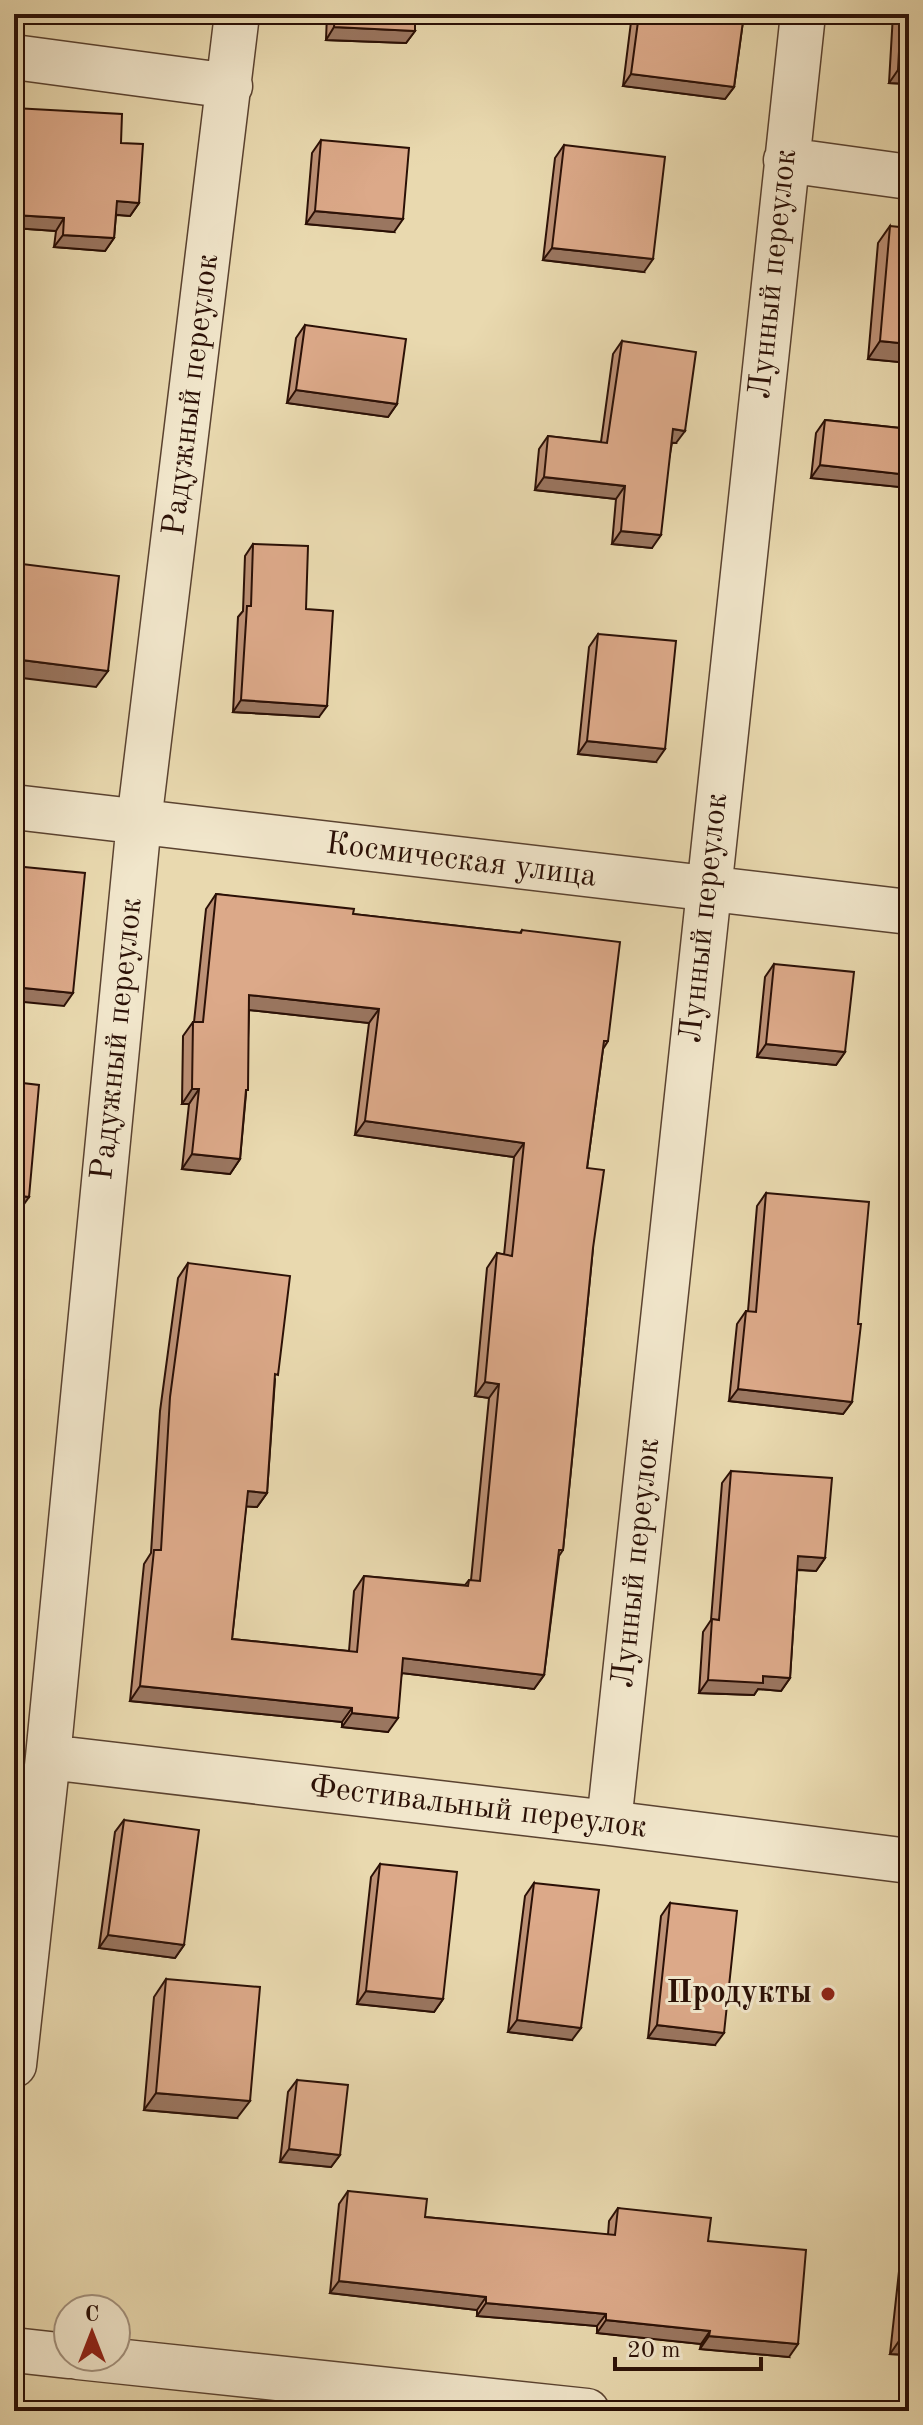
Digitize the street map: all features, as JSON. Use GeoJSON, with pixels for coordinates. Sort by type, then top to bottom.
{"type":"FeatureCollection","features":[{"type":"Feature","properties":{"kind":"street","name":"Радужный переулок"},"geometry":{"type":"LineString","coordinates":[[14,2065],[48,1757],[139,822],[237,14]]}},
{"type":"Feature","properties":{"kind":"street","name":"Лунный переулок"},"geometry":{"type":"LineString","coordinates":[[609,1823],[803,14]]}},
{"type":"Feature","properties":{"kind":"street"},"geometry":{"type":"LineString","coordinates":[[14,57],[230,86]]}},
{"type":"Feature","properties":{"kind":"street"},"geometry":{"type":"LineString","coordinates":[[786,160],[909,177]]}},
{"type":"Feature","properties":{"kind":"street","name":"Космическая улица"},"geometry":{"type":"LineString","coordinates":[[14,807],[709,891],[909,912]]}},
{"type":"Feature","properties":{"kind":"street","name":"Фестивальный переулок"},"geometry":{"type":"LineString","coordinates":[[48,1757],[909,1861]]}},
{"type":"Feature","properties":{"kind":"street"},"geometry":{"type":"LineString","coordinates":[[14,2350],[52,2354]]}},
{"type":"Feature","properties":{"kind":"street"},"geometry":{"type":"LineString","coordinates":[[132,2363],[587,2411]]}},
{"type":"Feature","properties":{"kind":"building"},"geometry":{"type":"Polygon","coordinates":[[[335,14],[415,14],[415,31],[334,27],[335,14]]]}},
{"type":"Feature","properties":{"kind":"building"},"geometry":{"type":"Polygon","coordinates":[[[639,14],[744,14],[734,87],[631,74],[639,14]]]}},
{"type":"Feature","properties":{"kind":"building"},"geometry":{"type":"Polygon","coordinates":[[[901,14],[909,14],[909,71],[898,70],[901,14]]]}},
{"type":"Feature","properties":{"kind":"building"},"geometry":{"type":"Polygon","coordinates":[[[14,108],[122,114],[121,143],[143,144],[139,203],[117,201],[114,238],[63,235],[64,218],[14,215],[14,108]]]}},
{"type":"Feature","properties":{"kind":"building"},"geometry":{"type":"Polygon","coordinates":[[[321,140],[409,148],[403,219],[315,211],[321,140]]]}},
{"type":"Feature","properties":{"kind":"building"},"geometry":{"type":"Polygon","coordinates":[[[564,145],[665,157],[653,259],[552,248],[564,145]]]}},
{"type":"Feature","properties":{"kind":"building"},"geometry":{"type":"Polygon","coordinates":[[[890,226],[909,228],[909,344],[880,341],[890,226]]]}},
{"type":"Feature","properties":{"kind":"building"},"geometry":{"type":"Polygon","coordinates":[[[305,325],[406,339],[397,404],[296,390],[305,325]]]}},
{"type":"Feature","properties":{"kind":"building"},"geometry":{"type":"Polygon","coordinates":[[[622,341],[696,352],[685,431],[673,429],[661,535],[621,531],[625,486],[544,477],[548,436],[607,443],[622,341]]]}},
{"type":"Feature","properties":{"kind":"building"},"geometry":{"type":"Polygon","coordinates":[[[825,420],[909,429],[909,475],[820,465],[825,420]]]}},
{"type":"Feature","properties":{"kind":"building"},"geometry":{"type":"Polygon","coordinates":[[[253,544],[308,546],[306,609],[333,611],[327,706],[241,700],[247,606],[251,606],[253,544]]]}},
{"type":"Feature","properties":{"kind":"building"},"geometry":{"type":"Polygon","coordinates":[[[14,563],[119,576],[108,671],[14,659],[14,563]]]}},
{"type":"Feature","properties":{"kind":"building"},"geometry":{"type":"Polygon","coordinates":[[[598,634],[676,641],[665,749],[587,741],[598,634]]]}},
{"type":"Feature","properties":{"kind":"building"},"geometry":{"type":"Polygon","coordinates":[[[14,866],[85,873],[73,993],[14,987],[14,866]]]}},
{"type":"Feature","properties":{"kind":"building"},"geometry":{"type":"Polygon","coordinates":[[[216,894],[354,909],[353,914],[620,942],[608,1041],[604,1041],[587,1168],[604,1170],[593,1248],[563,1550],[559,1550],[544,1675],[403,1658],[398,1718],[352,1713],[352,1708],[140,1686],[154,1550],[161,1550],[170,1397],[188,1263],[290,1276],[278,1375],[275,1374],[267,1493],[248,1491],[232,1639],[357,1652],[364,1576],[468,1586],[469,1580],[480,1581],[499,1384],[485,1382],[497,1253],[512,1256],[524,1143],[365,1121],[379,1009],[249,995],[248,1090],[240,1159],[192,1154],[199,1089],[192,1089],[193,1022],[203,1022],[216,894]]]}},
{"type":"Feature","properties":{"kind":"building"},"geometry":{"type":"Polygon","coordinates":[[[774,964],[854,972],[845,1052],[766,1044],[774,964]]]}},
{"type":"Feature","properties":{"kind":"building"},"geometry":{"type":"Polygon","coordinates":[[[14,1082],[39,1085],[29,1197],[14,1195],[14,1082]]]}},
{"type":"Feature","properties":{"kind":"building"},"geometry":{"type":"Polygon","coordinates":[[[766,1193],[869,1202],[852,1402],[738,1389],[746,1311],[756,1312],[766,1193]]]}},
{"type":"Feature","properties":{"kind":"building"},"geometry":{"type":"Polygon","coordinates":[[[14,1378],[24,1380],[16,1456],[14,1456],[14,1378]]]}},
{"type":"Feature","properties":{"kind":"building"},"geometry":{"type":"Polygon","coordinates":[[[731,1471],[832,1478],[825,1558],[798,1556],[790,1678],[763,1676],[763,1683],[708,1680],[712,1619],[719,1620],[731,1471]]]}},
{"type":"Feature","properties":{"kind":"building"},"geometry":{"type":"Polygon","coordinates":[[[124,1820],[199,1830],[184,1945],[108,1935],[124,1820]]]}},
{"type":"Feature","properties":{"kind":"building"},"geometry":{"type":"Polygon","coordinates":[[[380,1864],[457,1872],[443,1999],[366,1991],[380,1864]]]}},
{"type":"Feature","properties":{"kind":"building"},"geometry":{"type":"Polygon","coordinates":[[[534,1883],[599,1890],[581,2028],[517,2020],[534,1883]]]}},
{"type":"Feature","properties":{"kind":"building"},"geometry":{"type":"Polygon","coordinates":[[[670,1903],[737,1911],[724,2033],[657,2025],[670,1903]]]}},
{"type":"Feature","properties":{"kind":"building"},"geometry":{"type":"Polygon","coordinates":[[[166,1979],[260,1987],[250,2101],[156,2093],[166,1979]]]}},
{"type":"Feature","properties":{"kind":"building"},"geometry":{"type":"Polygon","coordinates":[[[297,2080],[348,2085],[340,2155],[289,2149],[297,2080]]]}},
{"type":"Feature","properties":{"kind":"building"},"geometry":{"type":"Polygon","coordinates":[[[348,2191],[427,2199],[425,2217],[615,2235],[618,2208],[711,2218],[708,2241],[806,2250],[798,2344],[709,2336],[710,2331],[606,2320],[606,2314],[486,2303],[486,2297],[339,2281],[348,2191]]]}},
{"type":"Feature","properties":{"kind":"building"},"geometry":{"type":"Polygon","coordinates":[[[909,2250],[909,2342],[899,2341],[909,2250]]]}},
{"type":"Feature","properties":{"kind":"place","name":"Продукты"},"geometry":{"type":"Point","coordinates":[828,1994]}}]}
